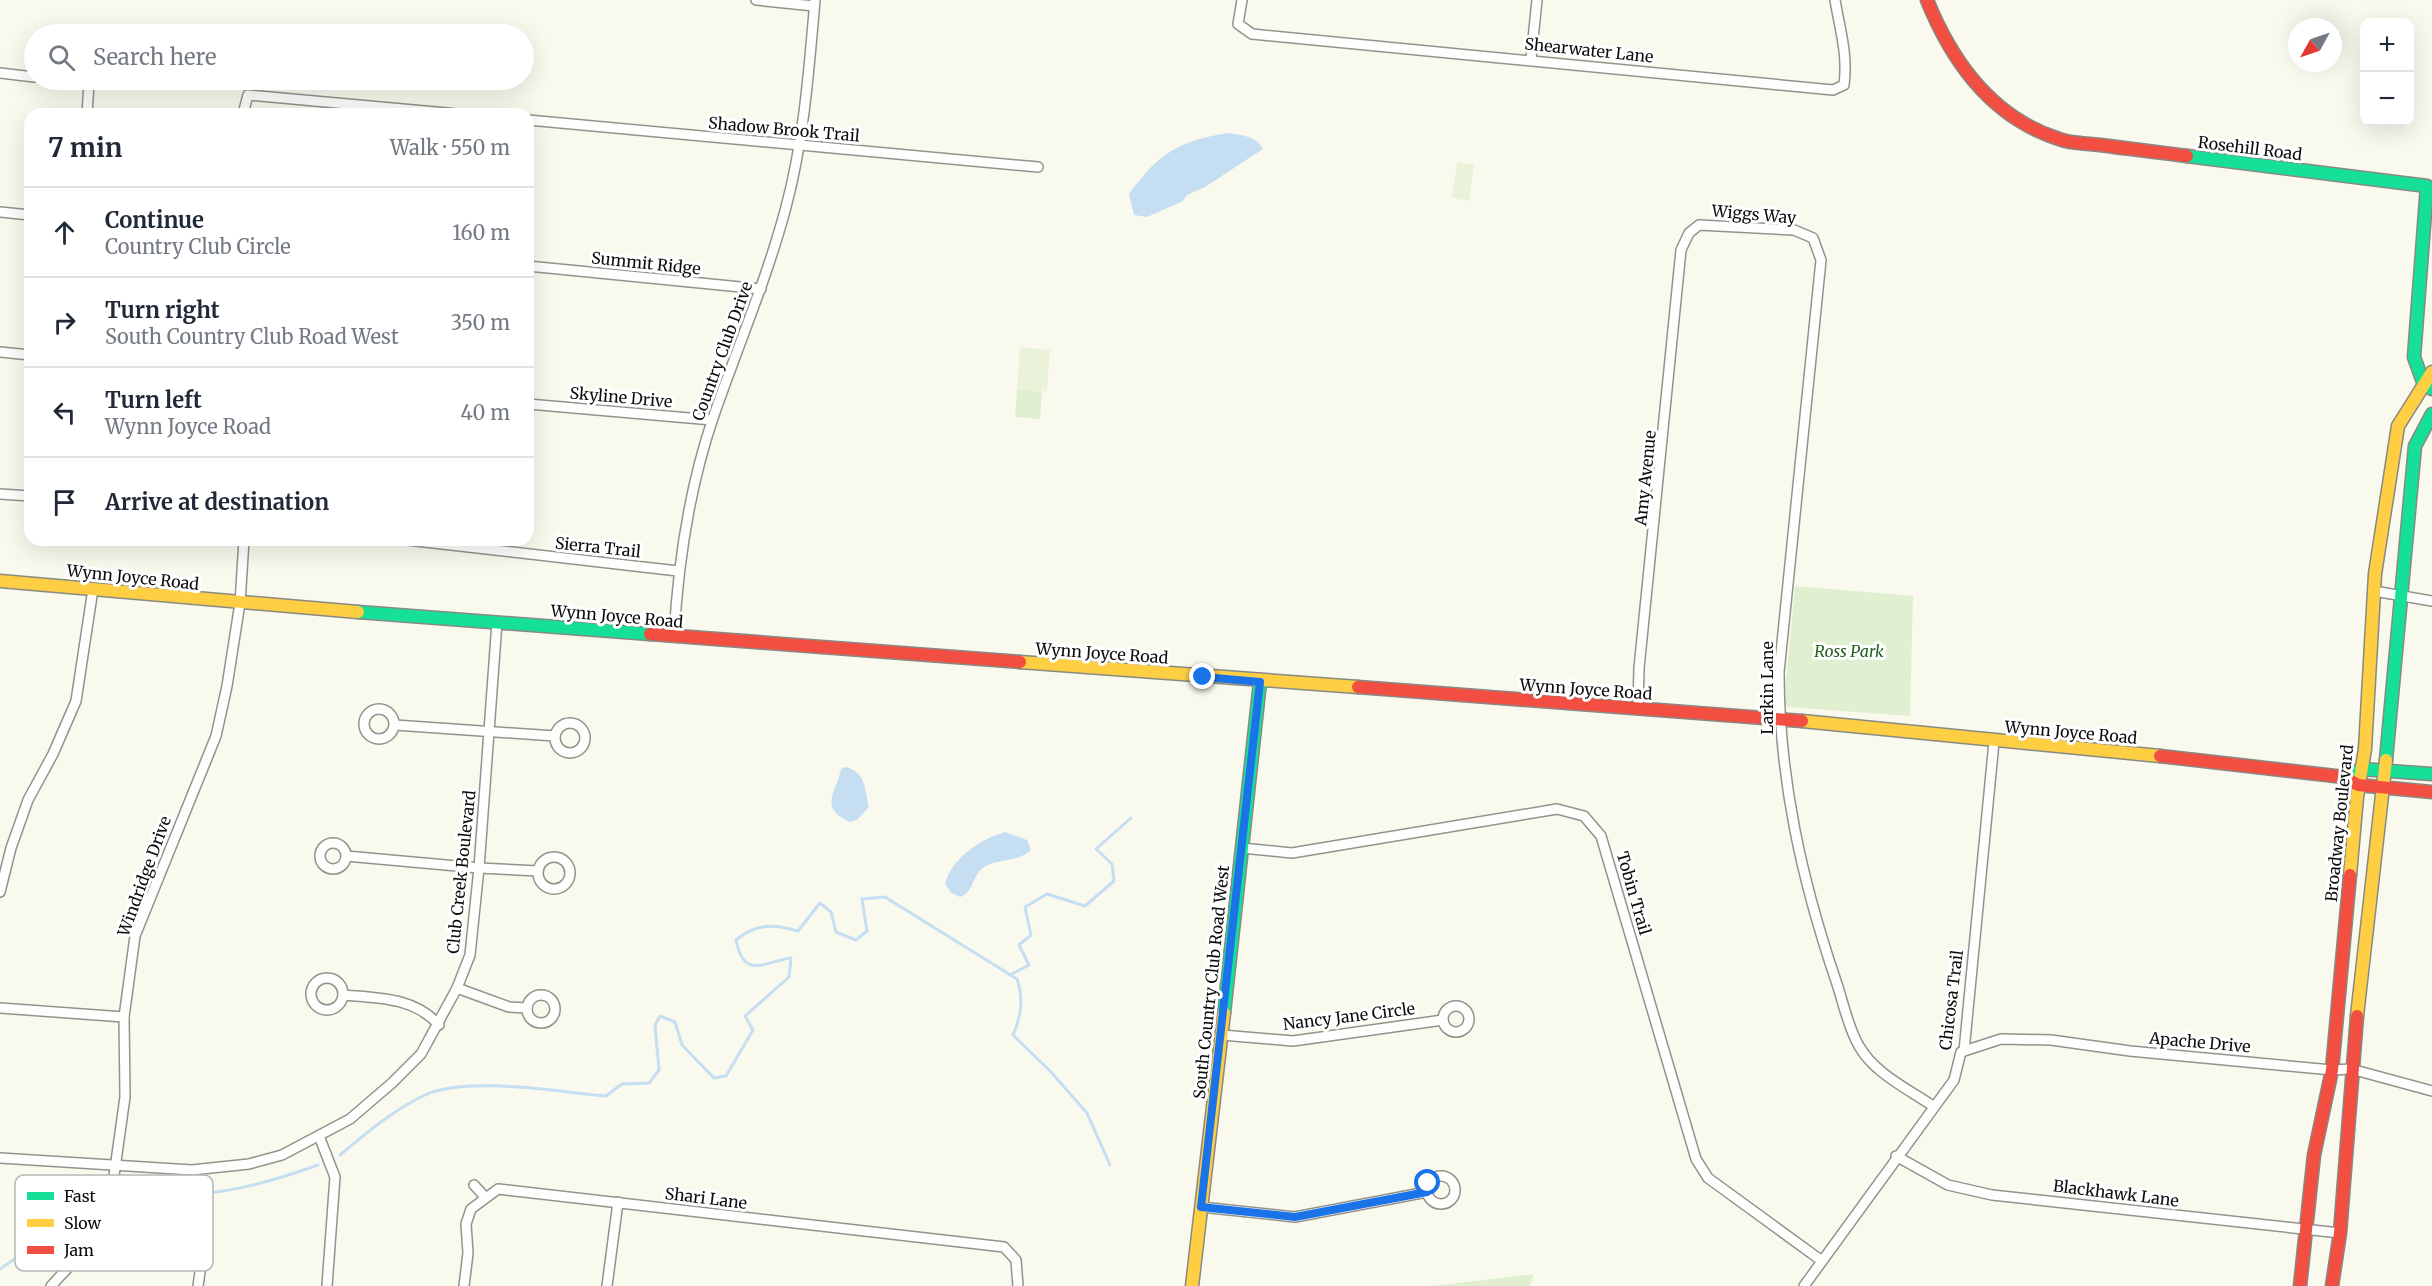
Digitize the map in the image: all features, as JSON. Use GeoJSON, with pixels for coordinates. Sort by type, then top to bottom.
{"type":"FeatureCollection","features":[{"type":"Feature","properties":{"kind":"street"},"geometry":{"type":"LineString","coordinates":[[756,0],[814,3]]}},
{"type":"Feature","properties":{"kind":"street","name":"Shearwater Lane"},"geometry":{"type":"LineString","coordinates":[[1242,0],[1238,24],[1252,34],[1531,59],[1833,90],[1844,85],[1846,66],[1845,43],[1835,0]]}},
{"type":"Feature","properties":{"kind":"street"},"geometry":{"type":"LineString","coordinates":[[1531,59],[1537,0]]}},
{"type":"Feature","properties":{"kind":"street","name":"Rosehill Road"},"geometry":{"type":"LineString","coordinates":[[1927,0],[1947,48],[1981,91],[2018,119],[2060,140],[2430,186],[2414,357],[2427,386]]}},
{"type":"Feature","properties":{"kind":"street","name":"Country Club Drive"},"geometry":{"type":"LineString","coordinates":[[674,637],[678,571],[689,508],[712,420],[761,289],[787,205],[809,76],[814,3]]}},
{"type":"Feature","properties":{"kind":"street"},"geometry":{"type":"LineString","coordinates":[[0,74],[24,76]]}},
{"type":"Feature","properties":{"kind":"street"},"geometry":{"type":"LineString","coordinates":[[87,108],[89,90]]}},
{"type":"Feature","properties":{"kind":"street"},"geometry":{"type":"LineString","coordinates":[[245,108],[248,95],[392,108]]}},
{"type":"Feature","properties":{"kind":"street","name":"Shadow Brook Trail"},"geometry":{"type":"LineString","coordinates":[[534,121],[1038,167]]}},
{"type":"Feature","properties":{"kind":"street"},"geometry":{"type":"LineString","coordinates":[[0,212],[24,214]]}},
{"type":"Feature","properties":{"kind":"street","name":"Wiggs Way"},"geometry":{"type":"LineString","coordinates":[[1681,250],[1689,233],[1699,225],[1794,230],[1813,238],[1821,260]]}},
{"type":"Feature","properties":{"kind":"street","name":"Amy Avenue"},"geometry":{"type":"LineString","coordinates":[[1638,709],[1640,668],[1681,250]]}},
{"type":"Feature","properties":{"kind":"street","name":"Larkin Lane"},"geometry":{"type":"LineString","coordinates":[[1821,260],[1779,672],[1779,719],[1793,830],[1821,937],[1858,1046],[1880,1070],[1933,1106]]}},
{"type":"Feature","properties":{"kind":"street","name":"Summit Ridge"},"geometry":{"type":"LineString","coordinates":[[534,267],[761,289]]}},
{"type":"Feature","properties":{"kind":"street"},"geometry":{"type":"LineString","coordinates":[[0,352],[24,354]]}},
{"type":"Feature","properties":{"kind":"street","name":"Broadway Boulevard"},"geometry":{"type":"LineString","coordinates":[[2300,1286],[2314,1155],[2332,1070],[2361,769],[2374,591],[2398,426],[2427,386],[2432,372]]}},
{"type":"Feature","properties":{"kind":"street","name":"Skyline Drive"},"geometry":{"type":"LineString","coordinates":[[534,405],[712,420]]}},
{"type":"Feature","properties":{"kind":"street"},"geometry":{"type":"LineString","coordinates":[[2332,1286],[2340,1233],[2351,1069],[2385,771],[2415,446],[2432,414]]}},
{"type":"Feature","properties":{"kind":"street"},"geometry":{"type":"LineString","coordinates":[[0,494],[24,496]]}},
{"type":"Feature","properties":{"kind":"street","name":"Windridge Drive"},"geometry":{"type":"LineString","coordinates":[[113,1175],[125,1097],[124,1017],[135,936],[216,736],[227,686],[240,603],[244,546]]}},
{"type":"Feature","properties":{"kind":"street","name":"Sierra Trail"},"geometry":{"type":"LineString","coordinates":[[459,546],[678,571]]}},
{"type":"Feature","properties":{"kind":"street","name":"Wynn Joyce Road"},"geometry":{"type":"LineString","coordinates":[[0,581],[240,603],[674,637],[1779,719],[1994,742],[2221,762],[2344,777],[2358,786],[2432,792]]}},
{"type":"Feature","properties":{"kind":"street"},"geometry":{"type":"LineString","coordinates":[[0,892],[11,848],[28,800],[53,754],[76,701],[93,589]]}},
{"type":"Feature","properties":{"kind":"street"},"geometry":{"type":"LineString","coordinates":[[2374,591],[2432,601]]}},
{"type":"Feature","properties":{"kind":"street","name":"Club Creek Boulevard"},"geometry":{"type":"LineString","coordinates":[[0,1158],[192,1170],[249,1164],[282,1155],[350,1119],[392,1083],[421,1054],[458,988],[470,954],[479,868],[496,622]]}},
{"type":"Feature","properties":{"kind":"street","name":"South Country Club Road West"},"geometry":{"type":"LineString","coordinates":[[1192,1286],[1260,682]]}},
{"type":"Feature","properties":{"kind":"street"},"geometry":{"type":"LineString","coordinates":[[395,725],[489,729],[555,735]]}},
{"type":"Feature","properties":{"kind":"street","name":"Chicosa Trail"},"geometry":{"type":"LineString","coordinates":[[1804,1286],[1896,1156],[1954,1080],[1961,1052],[1964,1051],[1994,742]]}},
{"type":"Feature","properties":{"kind":"street"},"geometry":{"type":"LineString","coordinates":[[2344,777],[2361,769],[2432,774]]}},
{"type":"Feature","properties":{"kind":"street","name":"Tobin Trail"},"geometry":{"type":"LineString","coordinates":[[1242,848],[1292,853],[1557,809],[1584,816],[1601,836],[1696,1159],[1708,1178],[1822,1261]]}},
{"type":"Feature","properties":{"kind":"street"},"geometry":{"type":"LineString","coordinates":[[346,856],[538,871]]}},
{"type":"Feature","properties":{"kind":"street"},"geometry":{"type":"LineString","coordinates":[[2346,910],[2368,913]]}},
{"type":"Feature","properties":{"kind":"street"},"geometry":{"type":"LineString","coordinates":[[458,988],[509,1007],[527,1008]]}},
{"type":"Feature","properties":{"kind":"street"},"geometry":{"type":"LineString","coordinates":[[344,995],[392,999],[415,1006],[429,1015],[438,1025]]}},
{"type":"Feature","properties":{"kind":"street"},"geometry":{"type":"LineString","coordinates":[[0,1008],[124,1017]]}},
{"type":"Feature","properties":{"kind":"street","name":"Nancy Jane Circle"},"geometry":{"type":"LineString","coordinates":[[1222,1035],[1293,1041],[1443,1020]]}},
{"type":"Feature","properties":{"kind":"street","name":"Apache Drive"},"geometry":{"type":"LineString","coordinates":[[1964,1051],[2001,1039],[2051,1040],[2130,1051],[2332,1070],[2351,1069],[2432,1092]]}},
{"type":"Feature","properties":{"kind":"street"},"geometry":{"type":"LineString","coordinates":[[319,1136],[335,1178],[327,1286]]}},
{"type":"Feature","properties":{"kind":"street","name":"Blackhawk Lane"},"geometry":{"type":"LineString","coordinates":[[1896,1156],[1948,1185],[1992,1194],[2340,1233]]}},
{"type":"Feature","properties":{"kind":"street"},"geometry":{"type":"LineString","coordinates":[[464,1286],[468,1253],[466,1224],[471,1209],[485,1197],[474,1185]]}},
{"type":"Feature","properties":{"kind":"street","name":"Shari Lane"},"geometry":{"type":"LineString","coordinates":[[485,1197],[498,1189],[1004,1247],[1016,1260],[1018,1286]]}},
{"type":"Feature","properties":{"kind":"street"},"geometry":{"type":"LineString","coordinates":[[1201,1207],[1295,1217],[1427,1192]]}},
{"type":"Feature","properties":{"kind":"street"},"geometry":{"type":"LineString","coordinates":[[607,1286],[618,1202]]}},
{"type":"Feature","properties":{"kind":"street","name":"Windridge Drive"},"geometry":{"type":"LineString","coordinates":[[51,1286],[65,1271]]}},
{"type":"Feature","properties":{"kind":"street"},"geometry":{"type":"LineString","coordinates":[[198,1286],[200,1271]]}},
{"type":"Feature","properties":{"kind":"green space"},"geometry":{"type":"Polygon","coordinates":[[[1457,162],[1474,165],[1469,201],[1452,198],[1457,162]]]}},
{"type":"Feature","properties":{"kind":"green space"},"geometry":{"type":"Polygon","coordinates":[[[1020,347],[1050,350],[1047,391],[1017,389],[1020,347]]]}},
{"type":"Feature","properties":{"kind":"green space"},"geometry":{"type":"Polygon","coordinates":[[[1017,389],[1042,391],[1040,419],[1015,417],[1017,389]]]}},
{"type":"Feature","properties":{"kind":"green space","name":"Ross Park"},"geometry":{"type":"Polygon","coordinates":[[[1795,586],[1913,596],[1910,716],[1788,707],[1784,702],[1795,586]]]}},
{"type":"Feature","properties":{"kind":"green space"},"geometry":{"type":"Polygon","coordinates":[[[1534,1274],[1530,1286],[1432,1286],[1534,1274]]]}},
{"type":"Feature","properties":{"kind":"water"},"geometry":{"type":"Polygon","coordinates":[[[1228,133],[1253,139],[1263,149],[1205,187],[1187,195],[1183,201],[1147,217],[1134,215],[1129,194],[1160,159],[1171,151],[1196,140],[1228,133]]]}},
{"type":"Feature","properties":{"kind":"water"},"geometry":{"type":"Polygon","coordinates":[[[845,767],[852,769],[861,777],[869,807],[857,820],[850,822],[840,817],[832,805],[833,793],[841,769],[845,767]]]}},
{"type":"Feature","properties":{"kind":"water"},"geometry":{"type":"Polygon","coordinates":[[[1005,832],[1027,840],[1031,850],[1020,857],[983,868],[965,895],[960,897],[950,892],[945,883],[961,857],[978,844],[1005,832]]]}},
{"type":"Feature","properties":{"kind":"waterway"},"geometry":{"type":"LineString","coordinates":[[1010,975],[1029,965],[1019,945],[1031,935],[1025,907],[1047,894],[1085,906],[1114,881],[1112,864],[1096,849],[1131,818]]}},
{"type":"Feature","properties":{"kind":"waterway"},"geometry":{"type":"LineString","coordinates":[[340,1155],[404,1106],[427,1094],[445,1089],[467,1086],[515,1087],[606,1096],[622,1084],[649,1083],[659,1070],[655,1025],[660,1016],[675,1022],[682,1045],[714,1078],[726,1076],[753,1030],[745,1016],[789,977],[791,958],[756,966],[744,960],[736,940],[751,930],[766,926],[798,931],[820,903],[831,912],[836,932],[856,940],[867,931],[862,899],[885,897],[1017,979],[1021,1007],[1013,1035],[1051,1072],[1087,1113],[1110,1165]]}},
{"type":"Feature","properties":{"kind":"waterway"},"geometry":{"type":"LineString","coordinates":[[213,1193],[251,1186],[318,1165]]}},
{"type":"Feature","properties":{"kind":"waterway"},"geometry":{"type":"LineString","coordinates":[[0,1269],[15,1259]]}},
{"type":"Feature","properties":{"kind":"traffic: fast"},"geometry":{"type":"LineString","coordinates":[[2187,156],[2427,186],[2414,357],[2423,382],[2432,389]]}},
{"type":"Feature","properties":{"kind":"traffic: fast"},"geometry":{"type":"LineString","coordinates":[[2386,760],[2415,446],[2432,414]]}},
{"type":"Feature","properties":{"kind":"traffic: fast"},"geometry":{"type":"LineString","coordinates":[[358,612],[650,634]]}},
{"type":"Feature","properties":{"kind":"traffic: fast"},"geometry":{"type":"LineString","coordinates":[[1224,1013],[1260,682]]}},
{"type":"Feature","properties":{"kind":"traffic: fast"},"geometry":{"type":"LineString","coordinates":[[2353,773],[2361,769],[2432,774]]}},
{"type":"Feature","properties":{"kind":"traffic: slow"},"geometry":{"type":"LineString","coordinates":[[2350,875],[2357,797],[2365,749],[2375,574],[2398,426],[2432,372]]}},
{"type":"Feature","properties":{"kind":"traffic: slow"},"geometry":{"type":"LineString","coordinates":[[0,581],[358,612]]}},
{"type":"Feature","properties":{"kind":"traffic: slow"},"geometry":{"type":"LineString","coordinates":[[1020,662],[1358,687]]}},
{"type":"Feature","properties":{"kind":"traffic: slow"},"geometry":{"type":"LineString","coordinates":[[1802,721],[2160,756]]}},
{"type":"Feature","properties":{"kind":"traffic: slow"},"geometry":{"type":"LineString","coordinates":[[2357,1016],[2386,760]]}},
{"type":"Feature","properties":{"kind":"traffic: slow"},"geometry":{"type":"LineString","coordinates":[[1192,1286],[1224,1013]]}},
{"type":"Feature","properties":{"kind":"traffic: jam"},"geometry":{"type":"LineString","coordinates":[[1927,0],[1937,23],[1962,66],[1995,102],[2035,130],[2069,142],[2187,156]]}},
{"type":"Feature","properties":{"kind":"traffic: jam"},"geometry":{"type":"LineString","coordinates":[[650,634],[1020,662]]}},
{"type":"Feature","properties":{"kind":"traffic: jam"},"geometry":{"type":"LineString","coordinates":[[1358,687],[1802,721]]}},
{"type":"Feature","properties":{"kind":"traffic: jam"},"geometry":{"type":"LineString","coordinates":[[2160,756],[2344,777],[2358,785],[2432,792]]}},
{"type":"Feature","properties":{"kind":"traffic: jam"},"geometry":{"type":"LineString","coordinates":[[2300,1286],[2314,1155],[2332,1070],[2350,875]]}},
{"type":"Feature","properties":{"kind":"traffic: jam"},"geometry":{"type":"LineString","coordinates":[[2332,1286],[2340,1233],[2357,1016]]}},
{"type":"Feature","properties":{"kind":"route"},"geometry":{"type":"LineString","coordinates":[[1203,677],[1260,682],[1201,1207],[1295,1217],[1427,1192],[1428,1183]]}}]}
